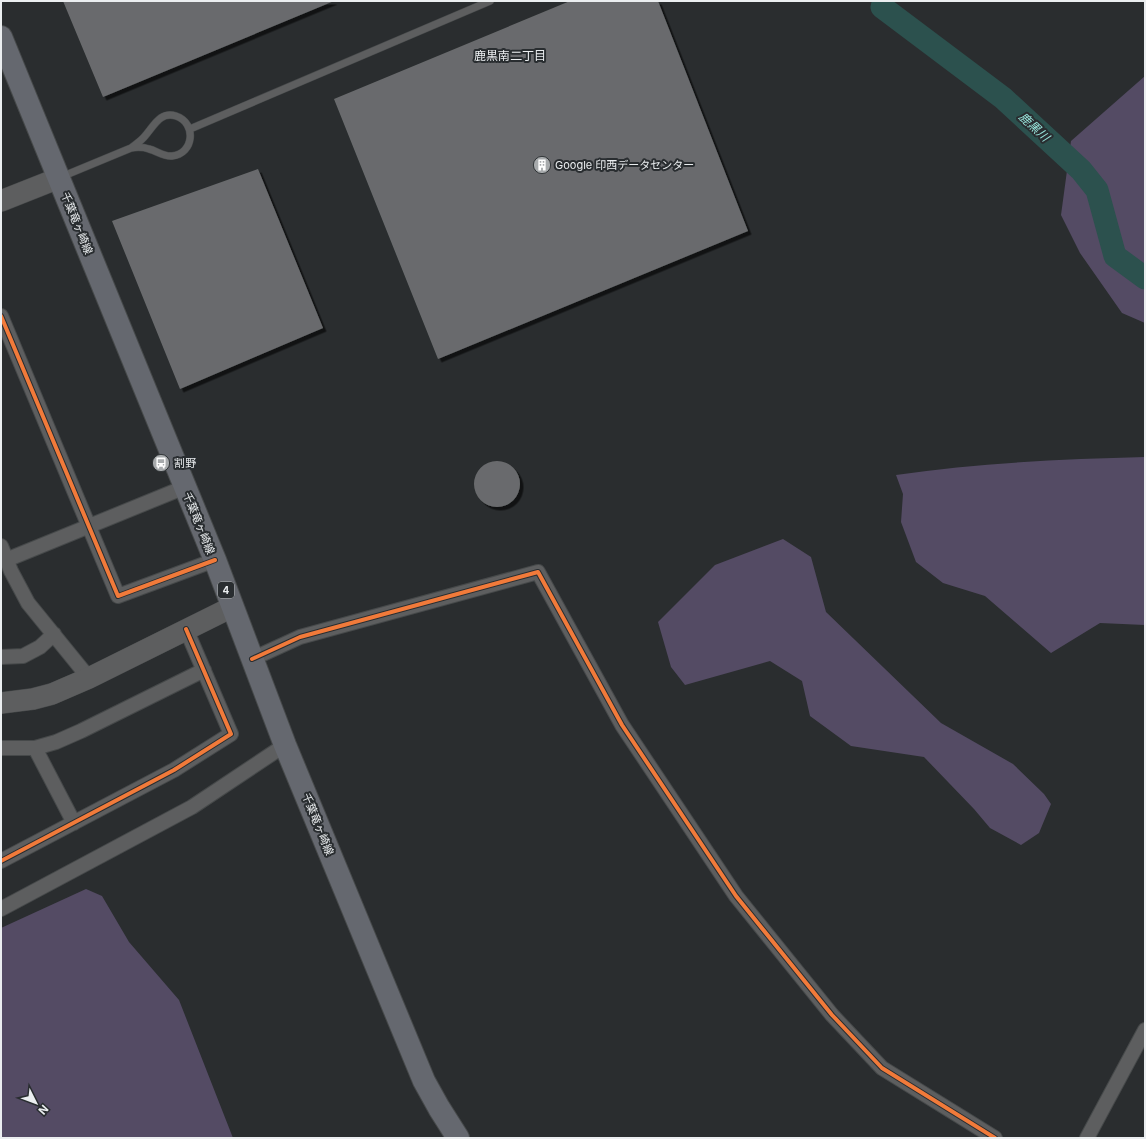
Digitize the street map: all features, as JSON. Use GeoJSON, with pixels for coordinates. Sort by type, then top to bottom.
{"type":"FeatureCollection","features":[{"type":"Feature","properties":{"kind":"main road","name":"千葉竜ヶ崎線"},"geometry":{"type":"LineString","coordinates":[[1,37],[215,560],[285,745],[424,1081],[458,1138]]}},
{"type":"Feature","properties":{"kind":"street"},"geometry":{"type":"LineString","coordinates":[[1,201],[59,178]]}},
{"type":"Feature","properties":{"kind":"street"},"geometry":{"type":"LineString","coordinates":[[1,316],[118,596],[215,560]]}},
{"type":"Feature","properties":{"kind":"street"},"geometry":{"type":"LineString","coordinates":[[6,560],[185,487]]}},
{"type":"Feature","properties":{"kind":"street"},"geometry":{"type":"LineString","coordinates":[[1,546],[6,560],[28,603],[89,678]]}},
{"type":"Feature","properties":{"kind":"street"},"geometry":{"type":"LineString","coordinates":[[252,659],[300,637],[538,572],[627,732],[736,896],[832,1015],[882,1068],[995,1138]]}},
{"type":"Feature","properties":{"kind":"street"},"geometry":{"type":"LineString","coordinates":[[1,703],[46,696],[89,678],[232,607]]}},
{"type":"Feature","properties":{"kind":"street"},"geometry":{"type":"LineString","coordinates":[[1,861],[174,770],[231,734],[186,629]]}},
{"type":"Feature","properties":{"kind":"street"},"geometry":{"type":"LineString","coordinates":[[1,657],[23,656],[40,647],[54,634]]}},
{"type":"Feature","properties":{"kind":"street"},"geometry":{"type":"LineString","coordinates":[[1,748],[35,748],[56,742],[204,670]]}},
{"type":"Feature","properties":{"kind":"street"},"geometry":{"type":"LineString","coordinates":[[1,909],[192,807],[285,745]]}},
{"type":"Feature","properties":{"kind":"street"},"geometry":{"type":"LineString","coordinates":[[35,748],[74,823]]}},
{"type":"Feature","properties":{"kind":"street"},"geometry":{"type":"LineString","coordinates":[[1087,1138],[1145,1030]]}},
{"type":"Feature","properties":{"kind":"lane"},"geometry":{"type":"LineString","coordinates":[[190,129],[490,1]]}},
{"type":"Feature","properties":{"kind":"lane"},"geometry":{"type":"LineString","coordinates":[[59,178],[131,148],[146,135],[155,122],[165,116],[177,116],[187,124],[190,129],[190,141],[184,151],[172,156],[166,156],[145,148],[131,148]]}},
{"type":"Feature","properties":{"kind":"shaded area"},"geometry":{"type":"Polygon","coordinates":[[[1145,76],[1145,323],[1122,313],[1080,253],[1061,215],[1071,141],[1145,76]]]}},
{"type":"Feature","properties":{"kind":"shaded area"},"geometry":{"type":"Polygon","coordinates":[[[1145,457],[1145,625],[1100,623],[1051,653],[985,596],[943,583],[916,562],[901,522],[903,494],[896,475],[958,467],[1020,462],[1145,457]]]}},
{"type":"Feature","properties":{"kind":"shaded area"},"geometry":{"type":"Polygon","coordinates":[[[783,539],[811,557],[826,612],[941,723],[1013,764],[1044,794],[1051,804],[1039,833],[1021,845],[990,828],[974,809],[924,757],[851,746],[810,716],[802,681],[770,661],[685,685],[671,667],[658,622],[715,565],[783,539]]]}},
{"type":"Feature","properties":{"kind":"shaded area"},"geometry":{"type":"Polygon","coordinates":[[[86,889],[102,896],[129,942],[179,1000],[233,1138],[1,1138],[1,928],[86,889]]]}},
{"type":"Feature","properties":{"kind":"building"},"geometry":{"type":"Polygon","coordinates":[[[63,1],[334,1],[103,97],[63,1]]]}},
{"type":"Feature","properties":{"kind":"building","name":"Google 印西データセンター"},"geometry":{"type":"Polygon","coordinates":[[[570,1],[658,1],[748,231],[438,359],[334,99],[570,1]]]}},
{"type":"Feature","properties":{"kind":"building"},"geometry":{"type":"Polygon","coordinates":[[[258,169],[323,328],[180,389],[112,221],[258,169]]]}},
{"type":"Feature","properties":{"kind":"building"},"geometry":{"type":"Polygon","coordinates":[[[497,461],[510,465],[516,471],[520,484],[516,497],[510,503],[497,507],[484,503],[478,497],[474,484],[478,471],[484,465],[497,461]]]}},
{"type":"Feature","properties":{"kind":"waterway","name":"鹿黒川"},"geometry":{"type":"LineString","coordinates":[[882,7],[1003,98],[1081,170],[1097,190],[1115,256],[1145,278]]}},
{"type":"Feature","properties":{"kind":"cycle path"},"geometry":{"type":"LineString","coordinates":[[1,316],[118,596],[215,560]]}},
{"type":"Feature","properties":{"kind":"cycle path"},"geometry":{"type":"LineString","coordinates":[[252,659],[300,637],[538,572],[622,725],[736,896],[832,1015],[882,1068],[995,1138]]}},
{"type":"Feature","properties":{"kind":"cycle path"},"geometry":{"type":"LineString","coordinates":[[1,861],[174,770],[231,734],[186,629]]}},
{"type":"Feature","properties":{"kind":"place","name":"Google 印西データセンター"},"geometry":{"type":"Point","coordinates":[542,165]}},
{"type":"Feature","properties":{"kind":"place","name":"割野"},"geometry":{"type":"Point","coordinates":[161,463]}},
{"type":"Feature","properties":{"kind":"district","name":"鹿黒南二丁目"},"geometry":{"type":"Point","coordinates":[510,56]}}]}
